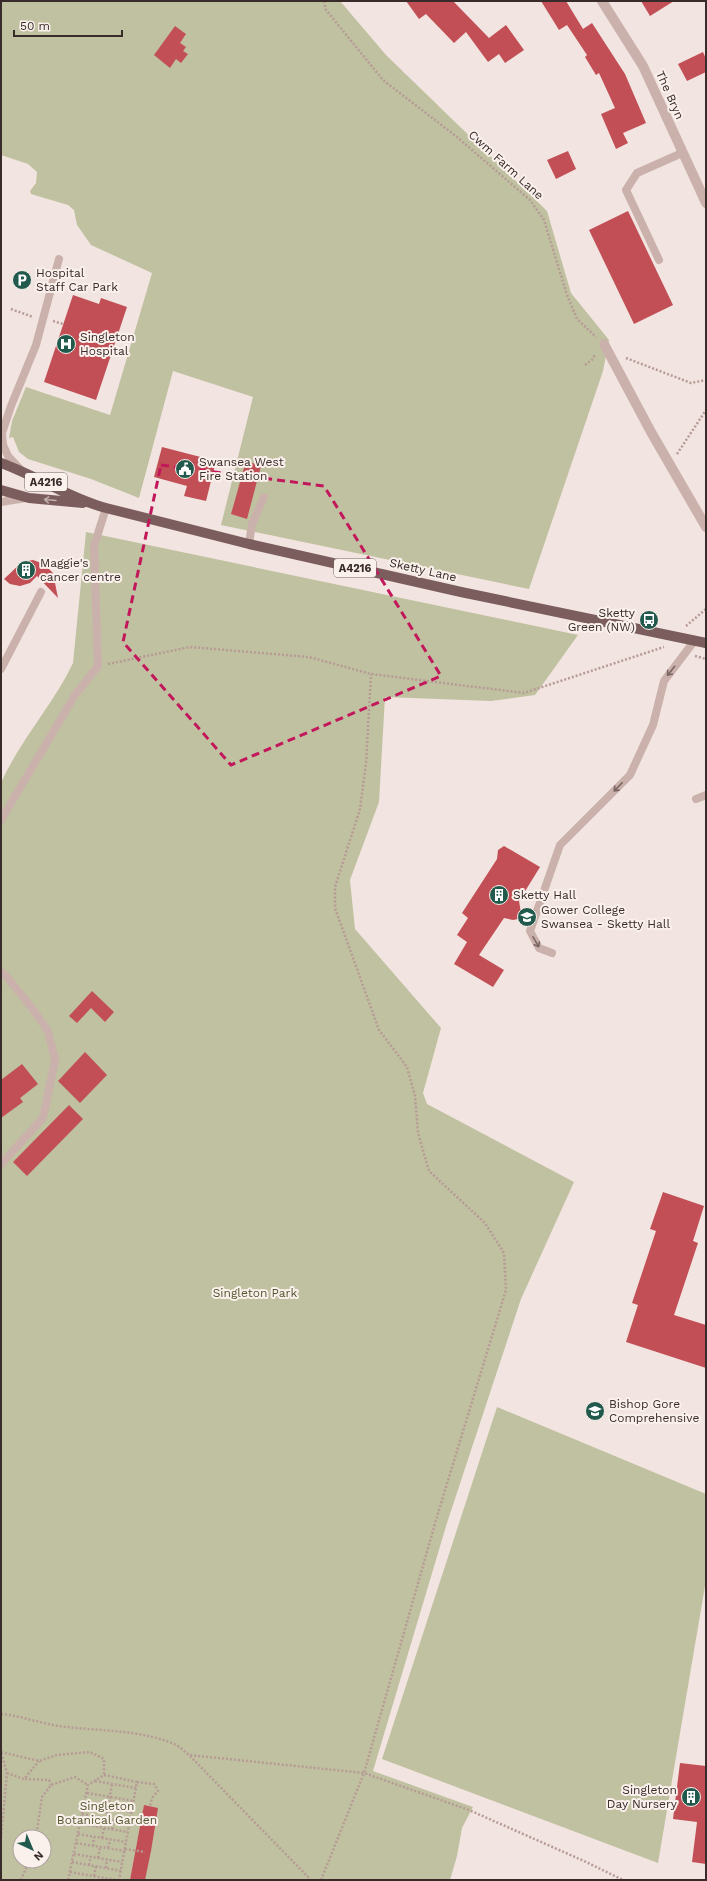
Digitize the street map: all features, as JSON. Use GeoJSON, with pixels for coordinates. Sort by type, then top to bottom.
{"type":"FeatureCollection","features":[{"type":"Feature","properties":{"kind":"main road","name":"Sketty Lane"},"geometry":{"type":"LineString","coordinates":[[1,463],[20,470],[89,504]]}},
{"type":"Feature","properties":{"kind":"main road","name":"Sketty Lane"},"geometry":{"type":"LineString","coordinates":[[1,490],[28,498],[89,504],[249,544],[462,592],[706,643]]}},
{"type":"Feature","properties":{"kind":"street","name":"The Bryn"},"geometry":{"type":"LineString","coordinates":[[602,1],[643,66],[682,154],[706,203]]}},
{"type":"Feature","properties":{"kind":"street"},"geometry":{"type":"LineString","coordinates":[[604,344],[706,527]]}},
{"type":"Feature","properties":{"kind":"lane"},"geometry":{"type":"LineString","coordinates":[[659,260],[626,190],[637,173],[682,154]]}},
{"type":"Feature","properties":{"kind":"lane"},"geometry":{"type":"LineString","coordinates":[[20,470],[8,456],[3,445],[2,433],[10,406],[36,345],[59,259]]}},
{"type":"Feature","properties":{"kind":"lane"},"geometry":{"type":"LineString","coordinates":[[1,420],[10,406]]}},
{"type":"Feature","properties":{"kind":"lane"},"geometry":{"type":"LineString","coordinates":[[249,544],[252,524],[264,497]]}},
{"type":"Feature","properties":{"kind":"lane"},"geometry":{"type":"LineString","coordinates":[[1,502],[28,498]]}},
{"type":"Feature","properties":{"kind":"lane"},"geometry":{"type":"LineString","coordinates":[[1,820],[75,695],[98,666],[94,546],[106,508]]}},
{"type":"Feature","properties":{"kind":"lane"},"geometry":{"type":"LineString","coordinates":[[1,669],[41,592]]}},
{"type":"Feature","properties":{"kind":"lane"},"geometry":{"type":"LineString","coordinates":[[552,953],[538,948],[530,931],[560,845],[630,775],[653,725],[664,681],[695,640]]}},
{"type":"Feature","properties":{"kind":"lane"},"geometry":{"type":"LineString","coordinates":[[696,799],[706,796]]}},
{"type":"Feature","properties":{"kind":"lane"},"geometry":{"type":"LineString","coordinates":[[1,972],[8,977],[48,1031],[55,1060],[43,1118],[1,1164]]}},
{"type":"Feature","properties":{"kind":"path","name":"Cwm Farm Lane"},"geometry":{"type":"LineString","coordinates":[[324,1],[326,10],[383,80],[457,138],[530,200],[544,220],[567,295],[577,318],[604,344]]}},
{"type":"Feature","properties":{"kind":"path"},"geometry":{"type":"LineString","coordinates":[[613,361],[625,358],[691,383],[706,380]]}},
{"type":"Feature","properties":{"kind":"path"},"geometry":{"type":"LineString","coordinates":[[670,464],[706,410]]}},
{"type":"Feature","properties":{"kind":"path"},"geometry":{"type":"LineString","coordinates":[[686,626],[706,609]]}},
{"type":"Feature","properties":{"kind":"path"},"geometry":{"type":"LineString","coordinates":[[98,666],[190,647],[309,657],[371,674],[524,692],[664,646],[706,659]]}},
{"type":"Feature","properties":{"kind":"path"},"geometry":{"type":"LineString","coordinates":[[321,1880],[364,1773],[436,1520],[506,1290],[504,1253],[485,1223],[429,1171],[418,1133],[415,1096],[407,1067],[379,1030],[335,908],[335,887],[360,810],[366,762],[371,674]]}},
{"type":"Feature","properties":{"kind":"path"},"geometry":{"type":"LineString","coordinates":[[1,1714],[17,1715],[65,1727],[114,1730],[173,1743],[189,1755],[311,1880]]}},
{"type":"Feature","properties":{"kind":"path"},"geometry":{"type":"LineString","coordinates":[[1,1838],[7,1773],[1,1752],[39,1761],[58,1755],[90,1752],[104,1759],[104,1775]]}},
{"type":"Feature","properties":{"kind":"path"},"geometry":{"type":"LineString","coordinates":[[189,1755],[364,1773],[469,1810],[584,1860],[624,1880]]}},
{"type":"Feature","properties":{"kind":"path"},"geometry":{"type":"LineString","coordinates":[[24,1779],[39,1761]]}},
{"type":"Feature","properties":{"kind":"path"},"geometry":{"type":"LineString","coordinates":[[7,1773],[24,1779],[49,1780],[51,1785]]}},
{"type":"Feature","properties":{"kind":"path"},"geometry":{"type":"LineString","coordinates":[[88,1785],[104,1775],[154,1784],[158,1791],[152,1798],[150,1806]]}},
{"type":"Feature","properties":{"kind":"path"},"geometry":{"type":"LineString","coordinates":[[37,1829],[42,1797],[51,1785],[75,1777],[88,1785]]}},
{"type":"Feature","properties":{"kind":"path"},"geometry":{"type":"LineString","coordinates":[[95,1781],[136,1788]]}},
{"type":"Feature","properties":{"kind":"path"},"geometry":{"type":"LineString","coordinates":[[70,1872],[94,1876],[102,1879],[118,1880],[121,1871],[137,1782]]}},
{"type":"Feature","properties":{"kind":"path"},"geometry":{"type":"LineString","coordinates":[[106,1818],[112,1784]]}},
{"type":"Feature","properties":{"kind":"path"},"geometry":{"type":"LineString","coordinates":[[68,1880],[88,1785]]}},
{"type":"Feature","properties":{"kind":"path"},"geometry":{"type":"LineString","coordinates":[[87,1793],[134,1801]]}},
{"type":"Feature","properties":{"kind":"path"},"geometry":{"type":"LineString","coordinates":[[84,1804],[132,1812]]}},
{"type":"Feature","properties":{"kind":"path"},"geometry":{"type":"LineString","coordinates":[[82,1814],[130,1822]]}},
{"type":"Feature","properties":{"kind":"path"},"geometry":{"type":"LineString","coordinates":[[97,1827],[98,1817]]}},
{"type":"Feature","properties":{"kind":"path"},"geometry":{"type":"LineString","coordinates":[[112,1829],[114,1819]]}},
{"type":"Feature","properties":{"kind":"path"},"geometry":{"type":"LineString","coordinates":[[80,1824],[128,1832]]}},
{"type":"Feature","properties":{"kind":"path"},"geometry":{"type":"LineString","coordinates":[[102,1838],[104,1828]]}},
{"type":"Feature","properties":{"kind":"path"},"geometry":{"type":"LineString","coordinates":[[78,1834],[126,1842]]}},
{"type":"Feature","properties":{"kind":"path"},"geometry":{"type":"LineString","coordinates":[[93,1846],[94,1837]]}},
{"type":"Feature","properties":{"kind":"path"},"geometry":{"type":"LineString","coordinates":[[108,1848],[110,1840]]}},
{"type":"Feature","properties":{"kind":"path"},"geometry":{"type":"LineString","coordinates":[[76,1843],[145,1852]]}},
{"type":"Feature","properties":{"kind":"path"},"geometry":{"type":"LineString","coordinates":[[98,1858],[100,1847]]}},
{"type":"Feature","properties":{"kind":"path"},"geometry":{"type":"LineString","coordinates":[[74,1854],[122,1862]]}},
{"type":"Feature","properties":{"kind":"path"},"geometry":{"type":"LineString","coordinates":[[89,1865],[90,1856]]}},
{"type":"Feature","properties":{"kind":"path"},"geometry":{"type":"LineString","coordinates":[[106,1868],[107,1859]]}},
{"type":"Feature","properties":{"kind":"path"},"geometry":{"type":"LineString","coordinates":[[72,1862],[121,1871]]}},
{"type":"Feature","properties":{"kind":"path"},"geometry":{"type":"LineString","coordinates":[[94,1876],[96,1866]]}},
{"type":"Feature","properties":{"kind":"path"},"geometry":{"type":"LineString","coordinates":[[21,1880],[26,1869]]}},
{"type":"Feature","properties":{"kind":"path"},"geometry":{"type":"LineString","coordinates":[[86,1880],[87,1875]]}},
{"type":"Feature","properties":{"kind":"highlighted area"},"geometry":{"type":"Polygon","coordinates":[[[161,465],[324,486],[441,676],[231,765],[123,642],[161,465]]]}},
{"type":"Feature","properties":{"kind":"green space"},"geometry":{"type":"Polygon","coordinates":[[[1,1],[340,1],[386,55],[547,211],[571,293],[609,340],[603,371],[529,589],[221,525],[253,397],[173,371],[139,498],[91,479],[28,459],[19,452],[13,437],[9,438],[12,421],[26,387],[110,415],[152,273],[91,245],[77,225],[74,210],[68,205],[31,194],[30,191],[36,183],[37,172],[28,164],[1,155],[1,1]]]}},
{"type":"Feature","properties":{"kind":"green space","name":"Singleton Park"},"geometry":{"type":"Polygon","coordinates":[[[86,532],[578,635],[535,695],[491,701],[385,697],[379,802],[350,880],[355,929],[441,1028],[423,1093],[427,1104],[574,1182],[521,1299],[447,1523],[373,1771],[473,1807],[462,1828],[457,1856],[450,1880],[1,1880],[1,783],[17,752],[65,678],[73,663],[86,532]]]}},
{"type":"Feature","properties":{"kind":"green space"},"geometry":{"type":"Polygon","coordinates":[[[497,1407],[706,1494],[706,1580],[658,1863],[382,1759],[497,1407]]]}},
{"type":"Feature","properties":{"kind":"building"},"geometry":{"type":"Polygon","coordinates":[[[406,1],[453,1],[489,38],[506,25],[524,50],[505,63],[499,54],[488,62],[466,32],[454,43],[426,14],[419,19],[406,1]]]}},
{"type":"Feature","properties":{"kind":"building"},"geometry":{"type":"Polygon","coordinates":[[[541,1],[566,1],[583,29],[592,23],[625,74],[646,123],[623,133],[628,143],[616,149],[601,114],[615,108],[599,73],[596,75],[585,57],[587,55],[567,25],[559,30],[541,1]]]}},
{"type":"Feature","properties":{"kind":"building"},"geometry":{"type":"Polygon","coordinates":[[[641,1],[674,1],[650,16],[641,1]]]}},
{"type":"Feature","properties":{"kind":"building"},"geometry":{"type":"Polygon","coordinates":[[[175,26],[186,34],[180,43],[186,47],[183,51],[188,54],[181,63],[176,59],[170,68],[154,55],[175,26]]]}},
{"type":"Feature","properties":{"kind":"building"},"geometry":{"type":"Polygon","coordinates":[[[703,52],[706,59],[706,72],[687,81],[678,64],[703,52]]]}},
{"type":"Feature","properties":{"kind":"building"},"geometry":{"type":"Polygon","coordinates":[[[568,151],[576,169],[556,179],[547,160],[568,151]]]}},
{"type":"Feature","properties":{"kind":"building"},"geometry":{"type":"Polygon","coordinates":[[[628,211],[673,305],[634,324],[589,230],[628,211]]]}},
{"type":"Feature","properties":{"kind":"building"},"geometry":{"type":"Polygon","coordinates":[[[73,295],[99,304],[101,298],[127,307],[96,400],[44,382],[73,295]]]}},
{"type":"Feature","properties":{"kind":"building","name":"Swansea West Fire Station"},"geometry":{"type":"Polygon","coordinates":[[[162,447],[216,461],[206,501],[184,496],[187,486],[154,477],[162,447]]]}},
{"type":"Feature","properties":{"kind":"building"},"geometry":{"type":"Polygon","coordinates":[[[246,461],[261,466],[247,519],[231,514],[246,461]]]}},
{"type":"Feature","properties":{"kind":"building","name":"Maggie's cancer centre"},"geometry":{"type":"Polygon","coordinates":[[[33,560],[44,564],[53,573],[58,598],[37,576],[30,583],[20,586],[10,584],[4,579],[22,562],[33,560]]]}},
{"type":"Feature","properties":{"kind":"building","name":"Sketty Hall"},"geometry":{"type":"Polygon","coordinates":[[[504,846],[540,867],[519,901],[521,913],[518,919],[513,920],[504,918],[479,955],[504,970],[493,987],[454,964],[467,942],[457,935],[468,918],[462,913],[497,859],[498,850],[504,846]]]}},
{"type":"Feature","properties":{"kind":"building"},"geometry":{"type":"Polygon","coordinates":[[[92,991],[114,1012],[105,1022],[91,1008],[77,1023],[69,1016],[92,991]]]}},
{"type":"Feature","properties":{"kind":"building"},"geometry":{"type":"Polygon","coordinates":[[[85,1052],[107,1075],[80,1103],[58,1081],[85,1052]]]}},
{"type":"Feature","properties":{"kind":"building"},"geometry":{"type":"Polygon","coordinates":[[[22,1064],[38,1084],[20,1098],[23,1102],[1,1118],[1,1080],[22,1064]]]}},
{"type":"Feature","properties":{"kind":"building"},"geometry":{"type":"Polygon","coordinates":[[[69,1105],[83,1119],[27,1176],[13,1162],[69,1105]]]}},
{"type":"Feature","properties":{"kind":"building"},"geometry":{"type":"Polygon","coordinates":[[[663,1192],[704,1206],[693,1241],[698,1243],[674,1315],[706,1325],[706,1368],[626,1342],[638,1305],[632,1303],[656,1231],[650,1229],[663,1192]]]}},
{"type":"Feature","properties":{"kind":"building","name":"Singleton Day Nursery"},"geometry":{"type":"Polygon","coordinates":[[[680,1763],[706,1766],[706,1864],[692,1862],[697,1822],[673,1819],[680,1763]]]}},
{"type":"Feature","properties":{"kind":"building"},"geometry":{"type":"Polygon","coordinates":[[[144,1805],[158,1808],[151,1851],[145,1880],[130,1880],[144,1805]]]}},
{"type":"Feature","properties":{"kind":"place","name":"Hospital Staff Car Park"},"geometry":{"type":"Point","coordinates":[22,280]}},
{"type":"Feature","properties":{"kind":"place","name":"Singleton Hospital"},"geometry":{"type":"Point","coordinates":[66,344]}},
{"type":"Feature","properties":{"kind":"place","name":"Swansea West Fire Station"},"geometry":{"type":"Point","coordinates":[185,469]}},
{"type":"Feature","properties":{"kind":"place","name":"Maggie's cancer centre"},"geometry":{"type":"Point","coordinates":[26,570]}},
{"type":"Feature","properties":{"kind":"place","name":"Sketty Green (NW)"},"geometry":{"type":"Point","coordinates":[649,620]}},
{"type":"Feature","properties":{"kind":"place","name":"Sketty Hall"},"geometry":{"type":"Point","coordinates":[499,895]}},
{"type":"Feature","properties":{"kind":"place","name":"Gower College Swansea - Sketty Hall"},"geometry":{"type":"Point","coordinates":[527,917]}},
{"type":"Feature","properties":{"kind":"place","name":"Bishop Gore Comprehensive"},"geometry":{"type":"Point","coordinates":[595,1411]}},
{"type":"Feature","properties":{"kind":"place","name":"Singleton Day Nursery"},"geometry":{"type":"Point","coordinates":[691,1797]}},
{"type":"Feature","properties":{"kind":"park label","name":"Singleton Botanical Garden"},"geometry":{"type":"Point","coordinates":[107,1813]}}]}
